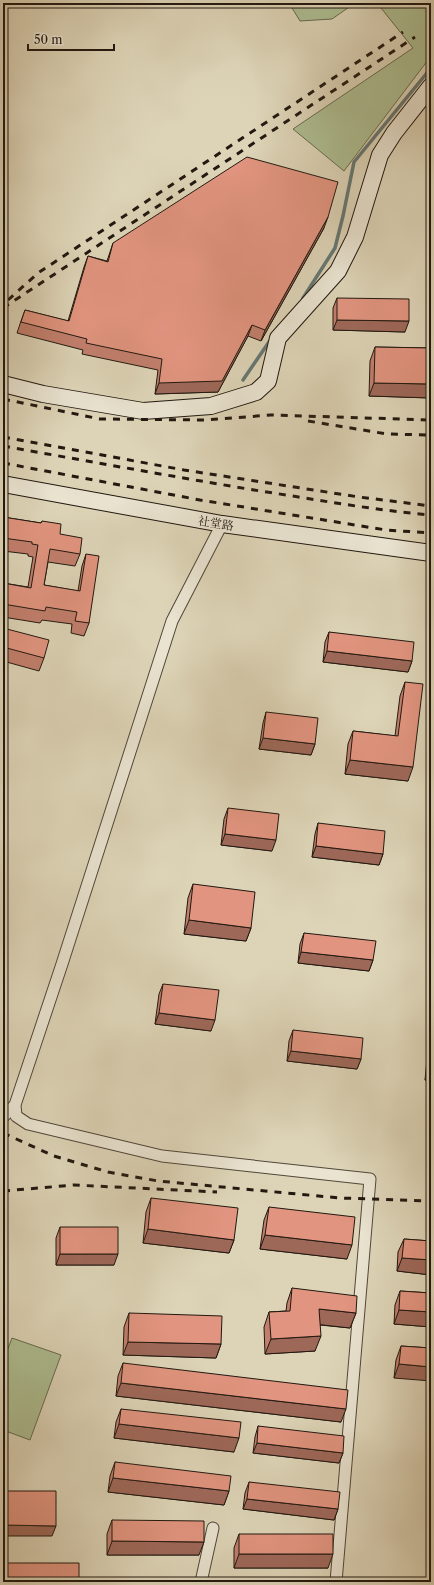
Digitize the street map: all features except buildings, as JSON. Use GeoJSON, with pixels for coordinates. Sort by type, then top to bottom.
{"type":"FeatureCollection","features":[{"type":"Feature","properties":{"kind":"street"},"geometry":{"type":"LineString","coordinates":[[3,384],[43,394],[143,412],[211,406],[256,392],[268,381],[278,338],[338,271],[356,236],[380,155],[394,133],[431,86]]}},
{"type":"Feature","properties":{"kind":"street","name":"社堂路"},"geometry":{"type":"LineString","coordinates":[[3,484],[222,524],[431,553]]}},
{"type":"Feature","properties":{"kind":"street"},"geometry":{"type":"LineString","coordinates":[[222,524],[172,621],[62,964],[15,1105],[16,1116],[28,1124],[162,1156],[370,1179],[336,1582]]}},
{"type":"Feature","properties":{"kind":"street"},"geometry":{"type":"LineString","coordinates":[[3,1117],[15,1105]]}},
{"type":"Feature","properties":{"kind":"street"},"geometry":{"type":"LineString","coordinates":[[201,1582],[213,1528]]}},
{"type":"Feature","properties":{"kind":"green space"},"geometry":{"type":"Polygon","coordinates":[[[289,3],[355,3],[332,19],[300,21],[289,3]]]}},
{"type":"Feature","properties":{"kind":"green space"},"geometry":{"type":"Polygon","coordinates":[[[377,3],[427,3],[431,7],[431,56],[344,171],[293,129],[413,48],[377,3]]]}},
{"type":"Feature","properties":{"kind":"green space"},"geometry":{"type":"Polygon","coordinates":[[[12,1338],[61,1355],[30,1440],[3,1430],[3,1361],[12,1338]]]}},
{"type":"Feature","properties":{"kind":"waterway"},"geometry":{"type":"LineString","coordinates":[[303,298],[335,248],[354,162],[431,68]]}},
{"type":"Feature","properties":{"kind":"waterway"},"geometry":{"type":"LineString","coordinates":[[243,380],[271,339]]}},
{"type":"Feature","properties":{"kind":"railway"},"geometry":{"type":"LineString","coordinates":[[8,300],[38,273],[403,32]]}},
{"type":"Feature","properties":{"kind":"railway"},"geometry":{"type":"LineString","coordinates":[[3,308],[415,37]]}},
{"type":"Feature","properties":{"kind":"railway"},"geometry":{"type":"LineString","coordinates":[[3,399],[100,419],[206,420],[271,415],[431,420]]}},
{"type":"Feature","properties":{"kind":"railway"},"geometry":{"type":"LineString","coordinates":[[308,421],[387,434],[431,435]]}},
{"type":"Feature","properties":{"kind":"railway"},"geometry":{"type":"LineString","coordinates":[[3,437],[184,470],[359,497],[431,506]]}},
{"type":"Feature","properties":{"kind":"railway"},"geometry":{"type":"LineString","coordinates":[[3,446],[254,490],[365,507],[431,515]]}},
{"type":"Feature","properties":{"kind":"railway"},"geometry":{"type":"LineString","coordinates":[[3,463],[200,500],[386,530],[431,533]]}},
{"type":"Feature","properties":{"kind":"railway"},"geometry":{"type":"LineString","coordinates":[[3,1133],[54,1156],[108,1172],[158,1181],[340,1198],[431,1201]]}},
{"type":"Feature","properties":{"kind":"railway"},"geometry":{"type":"LineString","coordinates":[[3,1191],[74,1185],[217,1192]]}}]}
